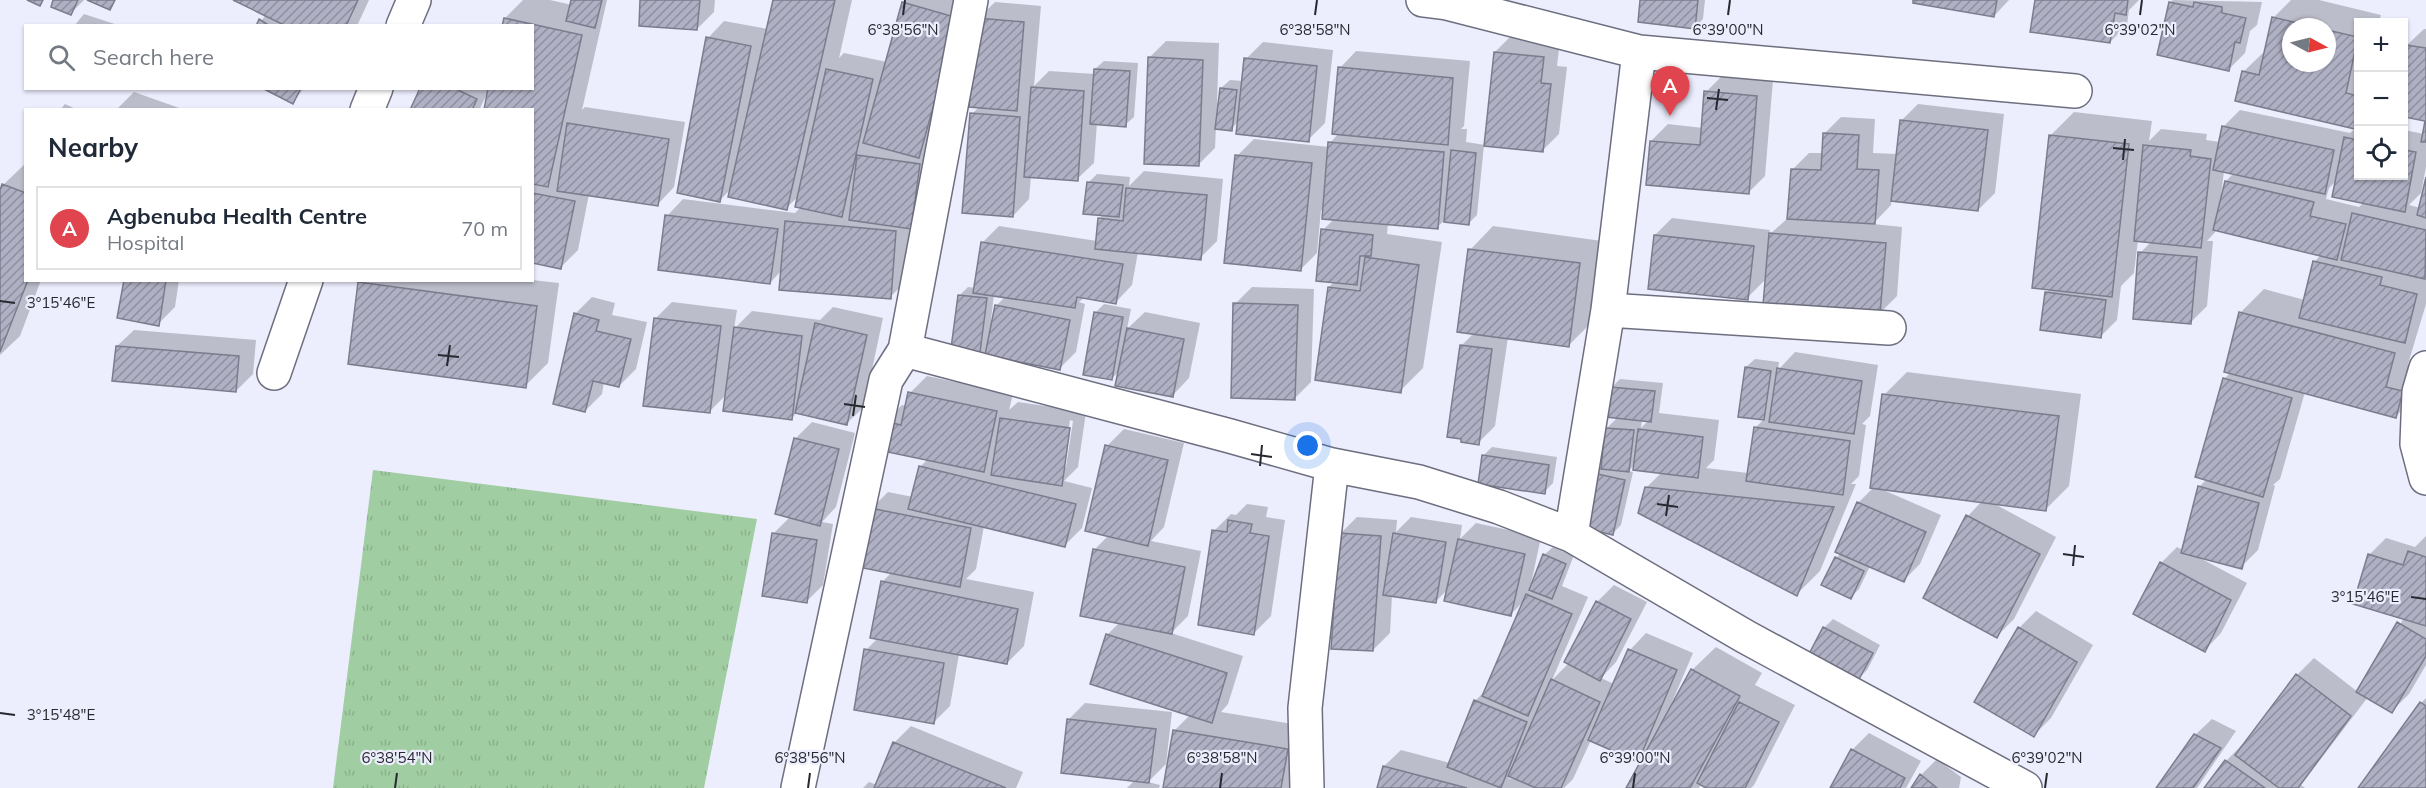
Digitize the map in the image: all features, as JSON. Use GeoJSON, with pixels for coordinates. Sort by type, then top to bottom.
{"type":"FeatureCollection","features":[{"type":"Feature","properties":{"kind":"street"},"geometry":{"type":"LineString","coordinates":[[404,24],[414,0]]}},
{"type":"Feature","properties":{"kind":"street"},"geometry":{"type":"LineString","coordinates":[[798,788],[886,380],[905,350],[971,0]]}},
{"type":"Feature","properties":{"kind":"street"},"geometry":{"type":"LineString","coordinates":[[1423,0],[1447,3],[1639,52],[2075,91]]}},
{"type":"Feature","properties":{"kind":"street"},"geometry":{"type":"LineString","coordinates":[[1571,536],[1608,310],[1639,52]]}},
{"type":"Feature","properties":{"kind":"street"},"geometry":{"type":"LineString","coordinates":[[368,108],[375,90]]}},
{"type":"Feature","properties":{"kind":"street"},"geometry":{"type":"LineString","coordinates":[[274,373],[305,282]]}},
{"type":"Feature","properties":{"kind":"street"},"geometry":{"type":"LineString","coordinates":[[1608,310],[1889,328]]}},
{"type":"Feature","properties":{"kind":"street"},"geometry":{"type":"LineString","coordinates":[[905,350],[1332,465],[1419,482],[1500,507],[1571,536],[1983,777],[2025,788]]}},
{"type":"Feature","properties":{"kind":"street"},"geometry":{"type":"LineString","coordinates":[[2426,368],[2420,392],[2417,444],[2426,478]]}},
{"type":"Feature","properties":{"kind":"street"},"geometry":{"type":"LineString","coordinates":[[1307,788],[1305,708],[1332,465]]}},
{"type":"Feature","properties":{"kind":"green space"},"geometry":{"type":"Polygon","coordinates":[[[373,470],[757,519],[704,788],[333,788],[373,470]]]}},
{"type":"Feature","properties":{"kind":"building"},"geometry":{"type":"Polygon","coordinates":[[[27,0],[43,0],[40,6],[27,0]]]}},
{"type":"Feature","properties":{"kind":"building"},"geometry":{"type":"Polygon","coordinates":[[[53,0],[78,0],[71,15],[51,7],[53,0]]]}},
{"type":"Feature","properties":{"kind":"building"},"geometry":{"type":"Polygon","coordinates":[[[87,0],[115,0],[110,10],[87,0]]]}},
{"type":"Feature","properties":{"kind":"building"},"geometry":{"type":"Polygon","coordinates":[[[233,0],[358,0],[347,24],[282,24],[233,0]]]}},
{"type":"Feature","properties":{"kind":"building"},"geometry":{"type":"Polygon","coordinates":[[[571,0],[602,0],[595,28],[566,21],[571,0]]]}},
{"type":"Feature","properties":{"kind":"building"},"geometry":{"type":"Polygon","coordinates":[[[640,0],[700,0],[697,30],[639,26],[640,0]]]}},
{"type":"Feature","properties":{"kind":"building"},"geometry":{"type":"Polygon","coordinates":[[[773,0],[835,0],[787,210],[728,197],[773,0]]]}},
{"type":"Feature","properties":{"kind":"building"},"geometry":{"type":"Polygon","coordinates":[[[1640,0],[1698,0],[1695,29],[1638,22],[1640,0]]]}},
{"type":"Feature","properties":{"kind":"building"},"geometry":{"type":"Polygon","coordinates":[[[1913,0],[1997,0],[1994,17],[1913,3],[1913,0]]]}},
{"type":"Feature","properties":{"kind":"building"},"geometry":{"type":"Polygon","coordinates":[[[2035,0],[2128,0],[2126,15],[2115,13],[2110,43],[2030,32],[2035,0]]]}},
{"type":"Feature","properties":{"kind":"building"},"geometry":{"type":"Polygon","coordinates":[[[902,2],[958,18],[919,158],[863,143],[902,2]]]}},
{"type":"Feature","properties":{"kind":"building"},"geometry":{"type":"Polygon","coordinates":[[[2169,2],[2193,7],[2194,2],[2222,7],[2222,13],[2246,18],[2240,43],[2235,42],[2229,71],[2157,55],[2169,2]]]}},
{"type":"Feature","properties":{"kind":"building"},"geometry":{"type":"Polygon","coordinates":[[[2272,17],[2282,19],[2282,72],[2336,72],[2336,32],[2354,36],[2354,56],[2346,93],[2354,95],[2354,129],[2235,101],[2242,71],[2259,75],[2272,17]]]}},
{"type":"Feature","properties":{"kind":"building"},"geometry":{"type":"Polygon","coordinates":[[[504,18],[532,24],[502,24],[504,18]]]}},
{"type":"Feature","properties":{"kind":"building"},"geometry":{"type":"Polygon","coordinates":[[[977,18],[1024,22],[1017,111],[969,107],[977,18]]]}},
{"type":"Feature","properties":{"kind":"building"},"geometry":{"type":"Polygon","coordinates":[[[259,19],[267,24],[257,24],[259,19]]]}},
{"type":"Feature","properties":{"kind":"building"},"geometry":{"type":"Polygon","coordinates":[[[534,25],[582,35],[548,187],[534,184],[534,108],[484,108],[488,90],[534,90],[534,25]]]}},
{"type":"Feature","properties":{"kind":"building"},"geometry":{"type":"Polygon","coordinates":[[[706,37],[751,46],[720,202],[677,193],[706,37]]]}},
{"type":"Feature","properties":{"kind":"building"},"geometry":{"type":"Polygon","coordinates":[[[2408,45],[2426,48],[2426,142],[2421,142],[2425,121],[2408,118],[2408,45]]]}},
{"type":"Feature","properties":{"kind":"building"},"geometry":{"type":"Polygon","coordinates":[[[1494,52],[1544,57],[1541,83],[1551,84],[1543,152],[1484,146],[1494,52]]]}},
{"type":"Feature","properties":{"kind":"building"},"geometry":{"type":"Polygon","coordinates":[[[1148,57],[1203,60],[1199,166],[1144,164],[1148,57]]]}},
{"type":"Feature","properties":{"kind":"building"},"geometry":{"type":"Polygon","coordinates":[[[1244,58],[1317,66],[1309,142],[1236,134],[1244,58]]]}},
{"type":"Feature","properties":{"kind":"building"},"geometry":{"type":"Polygon","coordinates":[[[1338,67],[1453,78],[1448,145],[1332,134],[1338,67]]]}},
{"type":"Feature","properties":{"kind":"building"},"geometry":{"type":"Polygon","coordinates":[[[826,69],[873,79],[842,217],[795,207],[826,69]]]}},
{"type":"Feature","properties":{"kind":"building"},"geometry":{"type":"Polygon","coordinates":[[[1094,69],[1130,71],[1126,127],[1090,124],[1094,69]]]}},
{"type":"Feature","properties":{"kind":"building"},"geometry":{"type":"Polygon","coordinates":[[[1031,87],[1084,91],[1078,181],[1024,177],[1031,87]]]}},
{"type":"Feature","properties":{"kind":"building"},"geometry":{"type":"Polygon","coordinates":[[[1220,88],[1237,90],[1232,131],[1215,129],[1220,88]]]}},
{"type":"Feature","properties":{"kind":"building"},"geometry":{"type":"Polygon","coordinates":[[[266,90],[300,90],[293,104],[266,90]]]}},
{"type":"Feature","properties":{"kind":"building"},"geometry":{"type":"Polygon","coordinates":[[[419,90],[460,90],[477,99],[473,108],[411,108],[419,90]]]}},
{"type":"Feature","properties":{"kind":"building"},"geometry":{"type":"Polygon","coordinates":[[[1704,91],[1757,96],[1749,194],[1646,185],[1650,141],[1700,145],[1704,91]]]}},
{"type":"Feature","properties":{"kind":"building"},"geometry":{"type":"Polygon","coordinates":[[[970,113],[1020,117],[1013,217],[962,213],[970,113]]]}},
{"type":"Feature","properties":{"kind":"building"},"geometry":{"type":"Polygon","coordinates":[[[1900,120],[1988,130],[1978,211],[1891,201],[1900,120]]]}},
{"type":"Feature","properties":{"kind":"building"},"geometry":{"type":"Polygon","coordinates":[[[567,123],[669,139],[658,206],[557,191],[567,123]]]}},
{"type":"Feature","properties":{"kind":"building"},"geometry":{"type":"Polygon","coordinates":[[[2222,126],[2334,150],[2325,194],[2213,170],[2222,126]]]}},
{"type":"Feature","properties":{"kind":"building"},"geometry":{"type":"Polygon","coordinates":[[[1823,133],[1859,135],[1857,169],[1879,170],[1875,224],[1787,219],[1791,169],[1821,170],[1823,133]]]}},
{"type":"Feature","properties":{"kind":"building"},"geometry":{"type":"Polygon","coordinates":[[[2049,135],[2129,144],[2112,297],[2032,288],[2049,135]]]}},
{"type":"Feature","properties":{"kind":"building"},"geometry":{"type":"Polygon","coordinates":[[[2344,137],[2354,139],[2354,180],[2408,180],[2408,151],[2416,152],[2405,212],[2332,197],[2344,137]]]}},
{"type":"Feature","properties":{"kind":"building"},"geometry":{"type":"Polygon","coordinates":[[[1328,142],[1444,152],[1438,229],[1322,219],[1328,142]]]}},
{"type":"Feature","properties":{"kind":"building"},"geometry":{"type":"Polygon","coordinates":[[[2143,145],[2191,150],[2190,156],[2211,159],[2201,248],[2134,241],[2143,145]]]}},
{"type":"Feature","properties":{"kind":"building"},"geometry":{"type":"Polygon","coordinates":[[[1451,150],[1476,153],[1469,225],[1444,222],[1451,150]]]}},
{"type":"Feature","properties":{"kind":"building"},"geometry":{"type":"Polygon","coordinates":[[[857,155],[920,164],[911,229],[849,220],[857,155]]]}},
{"type":"Feature","properties":{"kind":"building"},"geometry":{"type":"Polygon","coordinates":[[[1235,155],[1312,163],[1301,271],[1224,263],[1235,155]]]}},
{"type":"Feature","properties":{"kind":"building"},"geometry":{"type":"Polygon","coordinates":[[[2426,177],[2426,218],[2417,215],[2426,177]]]}},
{"type":"Feature","properties":{"kind":"building"},"geometry":{"type":"Polygon","coordinates":[[[2225,181],[2314,202],[2310,216],[2346,224],[2337,260],[2213,230],[2225,181]]]}},
{"type":"Feature","properties":{"kind":"building"},"geometry":{"type":"Polygon","coordinates":[[[1087,182],[1123,185],[1119,217],[1083,214],[1087,182]]]}},
{"type":"Feature","properties":{"kind":"building"},"geometry":{"type":"Polygon","coordinates":[[[2,184],[24,192],[24,282],[27,282],[0,352],[0,190],[2,184]]]}},
{"type":"Feature","properties":{"kind":"building"},"geometry":{"type":"Polygon","coordinates":[[[1126,188],[1207,195],[1201,260],[1095,249],[1098,218],[1123,221],[1126,188]]]}},
{"type":"Feature","properties":{"kind":"building"},"geometry":{"type":"Polygon","coordinates":[[[534,193],[575,201],[561,269],[534,263],[534,193]]]}},
{"type":"Feature","properties":{"kind":"building"},"geometry":{"type":"Polygon","coordinates":[[[2352,213],[2426,230],[2425,279],[2341,260],[2352,213]]]}},
{"type":"Feature","properties":{"kind":"building"},"geometry":{"type":"Polygon","coordinates":[[[665,215],[778,229],[770,284],[658,270],[665,215]]]}},
{"type":"Feature","properties":{"kind":"building"},"geometry":{"type":"Polygon","coordinates":[[[785,221],[896,231],[891,299],[779,290],[785,221]]]}},
{"type":"Feature","properties":{"kind":"building"},"geometry":{"type":"Polygon","coordinates":[[[1321,229],[1373,235],[1371,256],[1360,256],[1357,285],[1316,281],[1321,229]]]}},
{"type":"Feature","properties":{"kind":"building"},"geometry":{"type":"Polygon","coordinates":[[[1769,233],[1886,243],[1880,314],[1763,305],[1769,233]]]}},
{"type":"Feature","properties":{"kind":"building"},"geometry":{"type":"Polygon","coordinates":[[[1654,235],[1754,246],[1748,300],[1648,289],[1654,235]]]}},
{"type":"Feature","properties":{"kind":"building"},"geometry":{"type":"Polygon","coordinates":[[[981,242],[1123,264],[1116,304],[1077,297],[1075,308],[973,293],[981,242]]]}},
{"type":"Feature","properties":{"kind":"building"},"geometry":{"type":"Polygon","coordinates":[[[1468,249],[1580,263],[1569,347],[1457,332],[1468,249]]]}},
{"type":"Feature","properties":{"kind":"building"},"geometry":{"type":"Polygon","coordinates":[[[2138,252],[2197,257],[2191,324],[2133,319],[2138,252]]]}},
{"type":"Feature","properties":{"kind":"building"},"geometry":{"type":"Polygon","coordinates":[[[1365,257],[1419,265],[1401,393],[1315,380],[1328,287],[1360,291],[1365,257]]]}},
{"type":"Feature","properties":{"kind":"building"},"geometry":{"type":"Polygon","coordinates":[[[2313,261],[2382,277],[2380,285],[2417,294],[2405,343],[2299,318],[2313,261]]]}},
{"type":"Feature","properties":{"kind":"building"},"geometry":{"type":"Polygon","coordinates":[[[124,282],[166,282],[159,326],[117,318],[124,282]]]}},
{"type":"Feature","properties":{"kind":"building"},"geometry":{"type":"Polygon","coordinates":[[[358,282],[537,306],[526,388],[348,364],[358,282]]]}},
{"type":"Feature","properties":{"kind":"building"},"geometry":{"type":"Polygon","coordinates":[[[2045,292],[2106,300],[2101,338],[2040,330],[2045,292]]]}},
{"type":"Feature","properties":{"kind":"building"},"geometry":{"type":"Polygon","coordinates":[[[958,295],[987,298],[979,360],[950,356],[958,295]]]}},
{"type":"Feature","properties":{"kind":"building"},"geometry":{"type":"Polygon","coordinates":[[[1233,303],[1298,305],[1295,400],[1231,398],[1233,303]]]}},
{"type":"Feature","properties":{"kind":"building"},"geometry":{"type":"Polygon","coordinates":[[[995,305],[1070,320],[1060,370],[985,355],[995,305]]]}},
{"type":"Feature","properties":{"kind":"building"},"geometry":{"type":"Polygon","coordinates":[[[1094,312],[1123,317],[1112,380],[1083,375],[1094,312]]]}},
{"type":"Feature","properties":{"kind":"building"},"geometry":{"type":"Polygon","coordinates":[[[2239,312],[2395,353],[2386,387],[2403,391],[2396,418],[2224,372],[2239,312]]]}},
{"type":"Feature","properties":{"kind":"building"},"geometry":{"type":"Polygon","coordinates":[[[574,313],[599,320],[596,331],[631,339],[619,387],[593,381],[585,412],[553,404],[574,313]]]}},
{"type":"Feature","properties":{"kind":"building"},"geometry":{"type":"Polygon","coordinates":[[[654,318],[721,326],[710,413],[643,406],[654,318]]]}},
{"type":"Feature","properties":{"kind":"building"},"geometry":{"type":"Polygon","coordinates":[[[815,323],[867,335],[847,425],[795,413],[815,323]]]}},
{"type":"Feature","properties":{"kind":"building"},"geometry":{"type":"Polygon","coordinates":[[[734,327],[802,336],[792,420],[723,411],[734,327]]]}},
{"type":"Feature","properties":{"kind":"building"},"geometry":{"type":"Polygon","coordinates":[[[1127,328],[1184,339],[1173,397],[1115,386],[1127,328]]]}},
{"type":"Feature","properties":{"kind":"building"},"geometry":{"type":"Polygon","coordinates":[[[1460,345],[1492,349],[1479,445],[1447,437],[1460,345]]]}},
{"type":"Feature","properties":{"kind":"building"},"geometry":{"type":"Polygon","coordinates":[[[116,346],[239,356],[236,392],[112,381],[116,346]]]}},
{"type":"Feature","properties":{"kind":"building"},"geometry":{"type":"Polygon","coordinates":[[[1745,367],[1771,371],[1764,420],[1738,417],[1745,367]]]}},
{"type":"Feature","properties":{"kind":"building"},"geometry":{"type":"Polygon","coordinates":[[[1777,368],[1862,381],[1854,434],[1769,422],[1777,368]]]}},
{"type":"Feature","properties":{"kind":"building"},"geometry":{"type":"Polygon","coordinates":[[[2223,378],[2292,398],[2263,497],[2195,477],[2223,378]]]}},
{"type":"Feature","properties":{"kind":"building"},"geometry":{"type":"Polygon","coordinates":[[[1610,387],[1655,391],[1651,422],[1606,417],[1610,387]]]}},
{"type":"Feature","properties":{"kind":"building"},"geometry":{"type":"Polygon","coordinates":[[[908,392],[997,411],[984,472],[878,450],[884,421],[901,425],[908,392]]]}},
{"type":"Feature","properties":{"kind":"building"},"geometry":{"type":"Polygon","coordinates":[[[1882,394],[2059,416],[2046,511],[1870,488],[1882,394]]]}},
{"type":"Feature","properties":{"kind":"building"},"geometry":{"type":"Polygon","coordinates":[[[1000,418],[1070,428],[1062,486],[991,475],[1000,418]]]}},
{"type":"Feature","properties":{"kind":"building"},"geometry":{"type":"Polygon","coordinates":[[[1754,427],[1850,441],[1843,495],[1746,481],[1754,427]]]}},
{"type":"Feature","properties":{"kind":"building"},"geometry":{"type":"Polygon","coordinates":[[[1605,428],[1634,430],[1629,472],[1601,469],[1605,428]]]}},
{"type":"Feature","properties":{"kind":"building"},"geometry":{"type":"Polygon","coordinates":[[[1638,429],[1703,437],[1698,478],[1633,470],[1638,429]]]}},
{"type":"Feature","properties":{"kind":"building"},"geometry":{"type":"Polygon","coordinates":[[[794,438],[839,449],[820,526],[775,514],[794,438]]]}},
{"type":"Feature","properties":{"kind":"building"},"geometry":{"type":"Polygon","coordinates":[[[1105,445],[1168,460],[1148,546],[1085,531],[1105,445]]]}},
{"type":"Feature","properties":{"kind":"building"},"geometry":{"type":"Polygon","coordinates":[[[1482,455],[1549,465],[1545,494],[1478,484],[1482,455]]]}},
{"type":"Feature","properties":{"kind":"building"},"geometry":{"type":"Polygon","coordinates":[[[919,466],[1076,504],[1065,547],[908,509],[919,466]]]}},
{"type":"Feature","properties":{"kind":"building"},"geometry":{"type":"Polygon","coordinates":[[[1593,473],[1625,480],[1613,535],[1580,527],[1593,473]]]}},
{"type":"Feature","properties":{"kind":"building"},"geometry":{"type":"Polygon","coordinates":[[[2198,486],[2259,503],[2242,569],[2181,553],[2198,486]]]}},
{"type":"Feature","properties":{"kind":"building"},"geometry":{"type":"Polygon","coordinates":[[[1645,487],[1834,507],[1797,596],[1638,513],[1645,487]]]}},
{"type":"Feature","properties":{"kind":"building"},"geometry":{"type":"Polygon","coordinates":[[[1857,502],[1926,532],[1904,582],[1835,552],[1857,502]]]}},
{"type":"Feature","properties":{"kind":"building"},"geometry":{"type":"Polygon","coordinates":[[[870,508],[971,528],[960,587],[858,567],[870,508]]]}},
{"type":"Feature","properties":{"kind":"building"},"geometry":{"type":"Polygon","coordinates":[[[1966,515],[2040,554],[1997,638],[1923,598],[1966,515]]]}},
{"type":"Feature","properties":{"kind":"building"},"geometry":{"type":"Polygon","coordinates":[[[1228,520],[1252,524],[1250,533],[1269,536],[1254,635],[1198,625],[1212,530],[1227,532],[1228,520]]]}},
{"type":"Feature","properties":{"kind":"building"},"geometry":{"type":"Polygon","coordinates":[[[772,533],[817,540],[807,603],[762,596],[772,533]]]}},
{"type":"Feature","properties":{"kind":"building"},"geometry":{"type":"Polygon","coordinates":[[[1339,533],[1381,536],[1373,651],[1331,649],[1339,533]]]}},
{"type":"Feature","properties":{"kind":"building"},"geometry":{"type":"Polygon","coordinates":[[[1393,533],[1446,542],[1436,603],[1383,595],[1393,533]]]}},
{"type":"Feature","properties":{"kind":"building"},"geometry":{"type":"Polygon","coordinates":[[[1458,539],[1525,554],[1511,616],[1444,601],[1458,539]]]}},
{"type":"Feature","properties":{"kind":"building"},"geometry":{"type":"Polygon","coordinates":[[[1093,549],[1185,567],[1172,634],[1080,616],[1093,549]]]}},
{"type":"Feature","properties":{"kind":"building"},"geometry":{"type":"Polygon","coordinates":[[[2408,551],[2426,557],[2426,626],[2353,604],[2368,554],[2403,565],[2408,551]]]}},
{"type":"Feature","properties":{"kind":"building"},"geometry":{"type":"Polygon","coordinates":[[[1543,554],[1566,564],[1552,599],[1529,590],[1543,554]]]}},
{"type":"Feature","properties":{"kind":"building"},"geometry":{"type":"Polygon","coordinates":[[[1835,557],[1864,571],[1851,599],[1821,585],[1835,557]]]}},
{"type":"Feature","properties":{"kind":"building"},"geometry":{"type":"Polygon","coordinates":[[[2160,562],[2231,600],[2205,652],[2133,614],[2160,562]]]}},
{"type":"Feature","properties":{"kind":"building"},"geometry":{"type":"Polygon","coordinates":[[[881,581],[1018,609],[1007,664],[870,638],[881,581]]]}},
{"type":"Feature","properties":{"kind":"building"},"geometry":{"type":"Polygon","coordinates":[[[1526,594],[1572,614],[1528,716],[1482,696],[1526,594]]]}},
{"type":"Feature","properties":{"kind":"building"},"geometry":{"type":"Polygon","coordinates":[[[1596,601],[1631,619],[1600,681],[1564,662],[1596,601]]]}},
{"type":"Feature","properties":{"kind":"building"},"geometry":{"type":"Polygon","coordinates":[[[2397,622],[2426,639],[2426,656],[2392,713],[2356,692],[2397,622]]]}},
{"type":"Feature","properties":{"kind":"building"},"geometry":{"type":"Polygon","coordinates":[[[1823,627],[1873,653],[1858,681],[1809,654],[1823,627]]]}},
{"type":"Feature","properties":{"kind":"building"},"geometry":{"type":"Polygon","coordinates":[[[2018,627],[2077,662],[2034,737],[1974,702],[2018,627]]]}},
{"type":"Feature","properties":{"kind":"building"},"geometry":{"type":"Polygon","coordinates":[[[1106,634],[1227,673],[1212,723],[1090,684],[1106,634]]]}},
{"type":"Feature","properties":{"kind":"building"},"geometry":{"type":"Polygon","coordinates":[[[864,649],[944,663],[934,724],[854,710],[864,649]]]}},
{"type":"Feature","properties":{"kind":"building"},"geometry":{"type":"Polygon","coordinates":[[[1628,649],[1677,670],[1638,762],[1588,740],[1628,649]]]}},
{"type":"Feature","properties":{"kind":"building"},"geometry":{"type":"Polygon","coordinates":[[[1691,669],[1740,696],[1690,788],[1626,788],[1691,669]]]}},
{"type":"Feature","properties":{"kind":"building"},"geometry":{"type":"Polygon","coordinates":[[[2296,674],[2351,716],[2298,788],[2279,788],[2235,755],[2296,674]]]}},
{"type":"Feature","properties":{"kind":"building"},"geometry":{"type":"Polygon","coordinates":[[[1551,679],[1600,702],[1561,788],[1536,788],[1508,776],[1551,679]]]}},
{"type":"Feature","properties":{"kind":"building"},"geometry":{"type":"Polygon","coordinates":[[[1474,700],[1527,722],[1501,788],[1447,767],[1474,700]]]}},
{"type":"Feature","properties":{"kind":"building"},"geometry":{"type":"Polygon","coordinates":[[[1739,702],[1779,722],[1745,788],[1706,788],[1697,783],[1739,702]]]}},
{"type":"Feature","properties":{"kind":"building"},"geometry":{"type":"Polygon","coordinates":[[[2420,702],[2426,706],[2426,788],[2358,788],[2420,702]]]}},
{"type":"Feature","properties":{"kind":"building"},"geometry":{"type":"Polygon","coordinates":[[[1067,719],[1156,729],[1149,783],[1061,773],[1067,719]]]}},
{"type":"Feature","properties":{"kind":"building"},"geometry":{"type":"Polygon","coordinates":[[[1173,730],[1288,749],[1281,788],[1163,788],[1173,730]]]}},
{"type":"Feature","properties":{"kind":"building"},"geometry":{"type":"Polygon","coordinates":[[[2194,734],[2221,748],[2193,788],[2156,788],[2194,734]]]}},
{"type":"Feature","properties":{"kind":"building"},"geometry":{"type":"Polygon","coordinates":[[[893,742],[1006,788],[874,788],[893,742]]]}},
{"type":"Feature","properties":{"kind":"building"},"geometry":{"type":"Polygon","coordinates":[[[1851,749],[1905,778],[1900,788],[1830,788],[1851,749]]]}},
{"type":"Feature","properties":{"kind":"building"},"geometry":{"type":"Polygon","coordinates":[[[2225,760],[2265,788],[2204,788],[2225,760]]]}},
{"type":"Feature","properties":{"kind":"building"},"geometry":{"type":"Polygon","coordinates":[[[1383,766],[1467,788],[1377,788],[1383,766]]]}},
{"type":"Feature","properties":{"kind":"building"},"geometry":{"type":"Polygon","coordinates":[[[1920,774],[1937,788],[1911,788],[1920,774]]]}},
{"type":"Feature","properties":{"kind":"place","name":"Agbenuba Health Centre"},"geometry":{"type":"Point","coordinates":[1670,116]}}]}
